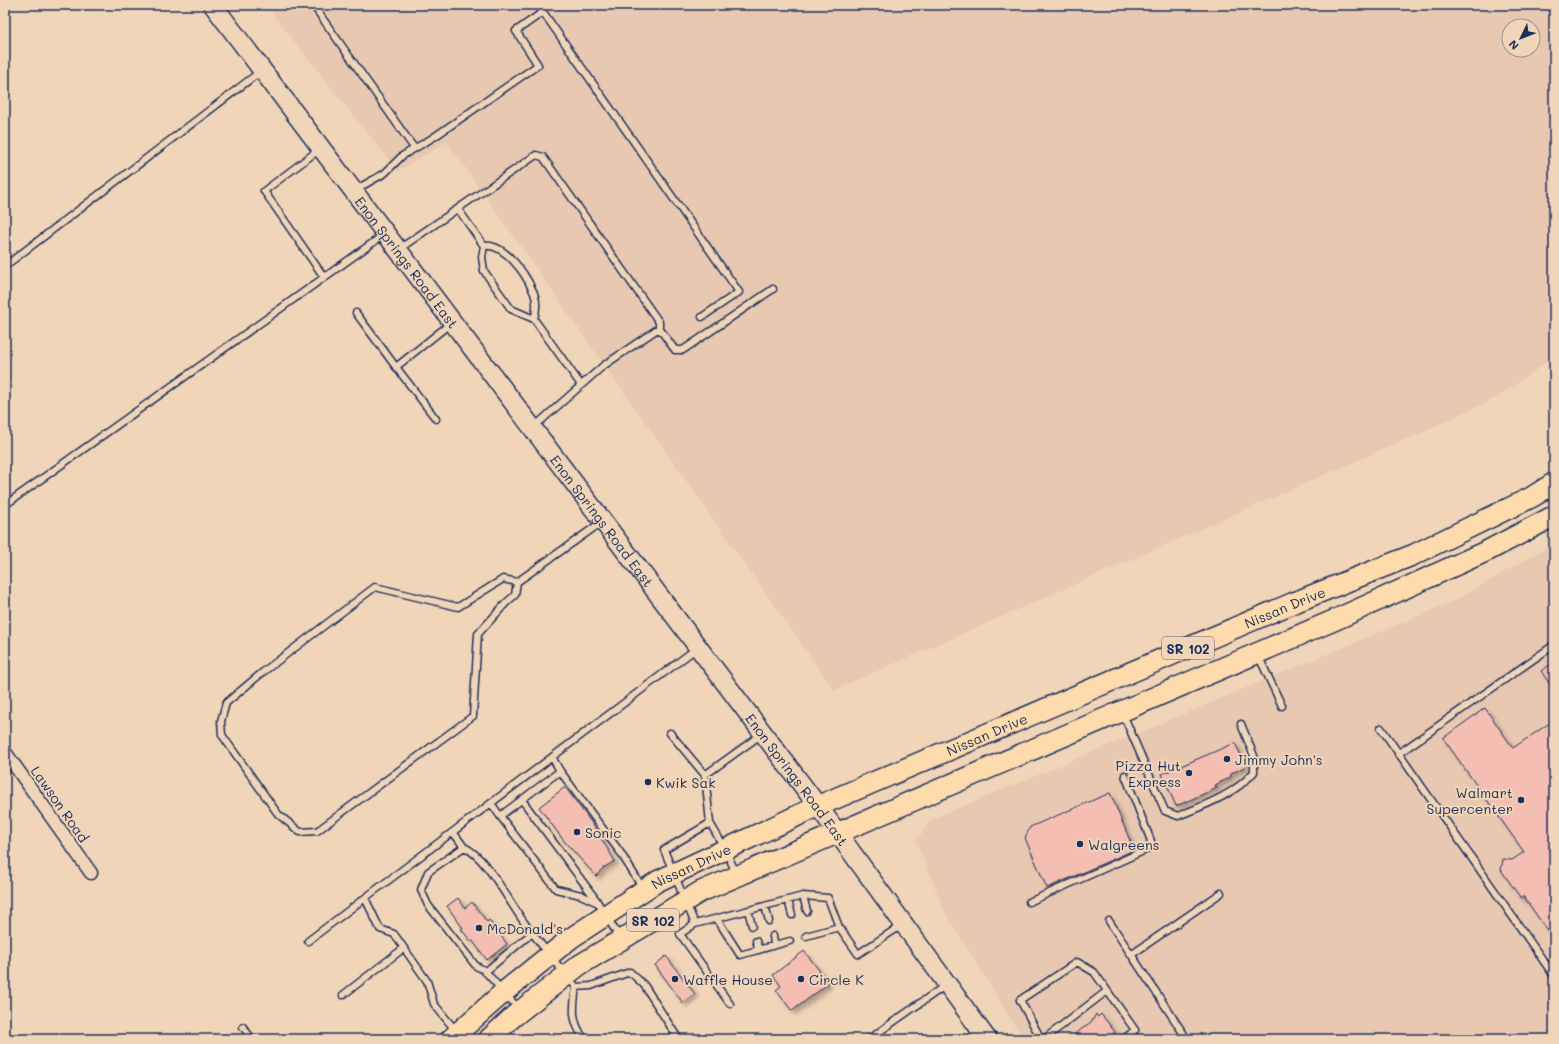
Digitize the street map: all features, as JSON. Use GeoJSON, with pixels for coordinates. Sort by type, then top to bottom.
{"type":"FeatureCollection","features":[{"type":"Feature","properties":{"kind":"main road","name":"Nissan Drive"},"geometry":{"type":"LineString","coordinates":[[458,1037],[504,992],[550,956],[602,909],[818,806],[1293,603],[1413,555],[1532,496],[1554,483]]}},
{"type":"Feature","properties":{"kind":"main road","name":"Nissan Drive"},"geometry":{"type":"LineString","coordinates":[[489,1039],[520,1011],[571,981],[578,966],[700,892],[1445,571],[1554,516]]}},
{"type":"Feature","properties":{"kind":"street","name":"Enon Springs Road East"},"geometry":{"type":"LineString","coordinates":[[213,5],[818,806],[987,1039]]}},
{"type":"Feature","properties":{"kind":"street","name":"Lawson Road"},"geometry":{"type":"LineString","coordinates":[[5,752],[91,873]]}},
{"type":"Feature","properties":{"kind":"lane"},"geometry":{"type":"LineString","coordinates":[[313,5],[414,148]]}},
{"type":"Feature","properties":{"kind":"lane"},"geometry":{"type":"LineString","coordinates":[[354,191],[384,173],[402,156],[538,65],[516,31],[544,12],[739,292],[702,317]]}},
{"type":"Feature","properties":{"kind":"lane"},"geometry":{"type":"LineString","coordinates":[[5,266],[263,70]]}},
{"type":"Feature","properties":{"kind":"lane"},"geometry":{"type":"LineString","coordinates":[[322,148],[264,191],[324,277]]}},
{"type":"Feature","properties":{"kind":"lane"},"geometry":{"type":"LineString","coordinates":[[398,250],[536,155],[543,157],[659,322],[659,328],[675,350],[683,350],[773,289]]}},
{"type":"Feature","properties":{"kind":"lane"},"geometry":{"type":"LineString","coordinates":[[458,209],[484,246],[482,257],[484,270],[511,309],[534,319],[581,385]]}},
{"type":"Feature","properties":{"kind":"lane"},"geometry":{"type":"LineString","coordinates":[[5,505],[386,233]]}},
{"type":"Feature","properties":{"kind":"lane"},"geometry":{"type":"LineString","coordinates":[[484,246],[494,245],[504,252],[532,289],[537,310],[534,319]]}},
{"type":"Feature","properties":{"kind":"lane"},"geometry":{"type":"LineString","coordinates":[[356,312],[436,419]]}},
{"type":"Feature","properties":{"kind":"lane"},"geometry":{"type":"LineString","coordinates":[[396,367],[453,322]]}},
{"type":"Feature","properties":{"kind":"lane"},"geometry":{"type":"LineString","coordinates":[[532,428],[603,366],[659,328]]}},
{"type":"Feature","properties":{"kind":"lane"},"geometry":{"type":"LineString","coordinates":[[517,582],[515,595],[478,634],[473,716],[317,831],[300,832],[278,814],[222,735],[221,721],[226,704],[263,672],[375,587],[458,607],[503,580],[517,582],[603,521]]}},
{"type":"Feature","properties":{"kind":"lane"},"geometry":{"type":"LineString","coordinates":[[1398,754],[1554,645]]}},
{"type":"Feature","properties":{"kind":"lane"},"geometry":{"type":"LineString","coordinates":[[308,940],[698,647]]}},
{"type":"Feature","properties":{"kind":"lane"},"geometry":{"type":"LineString","coordinates":[[1257,653],[1282,706]]}},
{"type":"Feature","properties":{"kind":"lane"},"geometry":{"type":"LineString","coordinates":[[1122,711],[1165,811],[1178,816],[1219,799],[1238,787],[1254,772],[1254,756],[1241,724]]}},
{"type":"Feature","properties":{"kind":"lane"},"geometry":{"type":"LineString","coordinates":[[1380,728],[1554,976]]}},
{"type":"Feature","properties":{"kind":"lane"},"geometry":{"type":"LineString","coordinates":[[670,733],[705,775],[710,823],[726,849],[737,876]]}},
{"type":"Feature","properties":{"kind":"lane"},"geometry":{"type":"LineString","coordinates":[[705,775],[763,733]]}},
{"type":"Feature","properties":{"kind":"lane"},"geometry":{"type":"LineString","coordinates":[[552,757],[560,771],[620,852],[644,890]]}},
{"type":"Feature","properties":{"kind":"lane"},"geometry":{"type":"LineString","coordinates":[[500,816],[560,771]]}},
{"type":"Feature","properties":{"kind":"lane"},"geometry":{"type":"LineString","coordinates":[[1029,902],[1148,849],[1151,841],[1150,837],[1125,775]]}},
{"type":"Feature","properties":{"kind":"lane"},"geometry":{"type":"LineString","coordinates":[[522,800],[602,909],[621,940]]}},
{"type":"Feature","properties":{"kind":"lane"},"geometry":{"type":"LineString","coordinates":[[491,803],[556,889],[580,895],[602,909]]}},
{"type":"Feature","properties":{"kind":"lane"},"geometry":{"type":"LineString","coordinates":[[695,924],[687,900],[664,850],[710,823]]}},
{"type":"Feature","properties":{"kind":"lane"},"geometry":{"type":"LineString","coordinates":[[453,832],[464,848],[473,851],[498,883],[532,933],[571,981],[575,1027],[584,1039]]}},
{"type":"Feature","properties":{"kind":"lane"},"geometry":{"type":"LineString","coordinates":[[464,848],[428,872],[421,890],[428,905],[471,960],[476,966],[485,972],[520,1011]]}},
{"type":"Feature","properties":{"kind":"lane"},"geometry":{"type":"LineString","coordinates":[[1131,955],[1221,892]]}},
{"type":"Feature","properties":{"kind":"lane"},"geometry":{"type":"LineString","coordinates":[[730,1004],[680,934],[695,924],[803,896],[828,898],[839,927],[858,954],[903,924]]}},
{"type":"Feature","properties":{"kind":"lane"},"geometry":{"type":"LineString","coordinates":[[803,896],[807,911]]}},
{"type":"Feature","properties":{"kind":"lane"},"geometry":{"type":"LineString","coordinates":[[365,898],[380,929],[394,934],[427,981],[434,1004],[458,1037]]}},
{"type":"Feature","properties":{"kind":"lane"},"geometry":{"type":"LineString","coordinates":[[788,900],[792,915]]}},
{"type":"Feature","properties":{"kind":"lane"},"geometry":{"type":"LineString","coordinates":[[765,906],[769,921]]}},
{"type":"Feature","properties":{"kind":"lane"},"geometry":{"type":"LineString","coordinates":[[748,910],[752,926]]}},
{"type":"Feature","properties":{"kind":"lane"},"geometry":{"type":"LineString","coordinates":[[717,919],[740,955],[790,941]]}},
{"type":"Feature","properties":{"kind":"lane"},"geometry":{"type":"LineString","coordinates":[[1109,921],[1187,1039]]}},
{"type":"Feature","properties":{"kind":"lane"},"geometry":{"type":"LineString","coordinates":[[812,926],[814,934]]}},
{"type":"Feature","properties":{"kind":"lane"},"geometry":{"type":"LineString","coordinates":[[806,936],[839,927]]}},
{"type":"Feature","properties":{"kind":"lane"},"geometry":{"type":"LineString","coordinates":[[485,972],[532,933]]}},
{"type":"Feature","properties":{"kind":"lane"},"geometry":{"type":"LineString","coordinates":[[773,936],[774,945]]}},
{"type":"Feature","properties":{"kind":"lane"},"geometry":{"type":"LineString","coordinates":[[756,940],[759,950]]}},
{"type":"Feature","properties":{"kind":"lane"},"geometry":{"type":"LineString","coordinates":[[343,995],[404,948]]}},
{"type":"Feature","properties":{"kind":"lane"},"geometry":{"type":"LineString","coordinates":[[1107,991],[1043,1039],[1020,1000],[1076,962],[1094,972],[1135,1030],[1124,1039]]}},
{"type":"Feature","properties":{"kind":"lane"},"geometry":{"type":"LineString","coordinates":[[571,981],[591,986],[630,972],[644,985],[676,1035],[677,1039]]}},
{"type":"Feature","properties":{"kind":"lane"},"geometry":{"type":"LineString","coordinates":[[869,1039],[947,984]]}},
{"type":"Feature","properties":{"kind":"lane"},"geometry":{"type":"LineString","coordinates":[[243,1027],[252,1039]]}},
{"type":"Feature","properties":{"kind":"shaded area"},"geometry":{"type":"Polygon","coordinates":[[[265,5],[1554,5],[1554,357],[1498,397],[1427,430],[834,690],[447,142],[398,171],[265,5]]]}},
{"type":"Feature","properties":{"kind":"shaded area"},"geometry":{"type":"Polygon","coordinates":[[[1554,543],[1554,1039],[1023,1039],[946,914],[916,841],[932,819],[1452,602],[1554,543]]]}},
{"type":"Feature","properties":{"kind":"building"},"geometry":{"type":"Polygon","coordinates":[[[1554,662],[1554,690],[1541,671],[1554,662]]]}},
{"type":"Feature","properties":{"kind":"building","name":"Walmart Supercenter"},"geometry":{"type":"Polygon","coordinates":[[[1485,708],[1513,748],[1554,720],[1554,940],[1524,897],[1520,897],[1501,870],[1503,859],[1512,860],[1524,852],[1443,738],[1485,708]]]}},
{"type":"Feature","properties":{"kind":"building"},"geometry":{"type":"Polygon","coordinates":[[[1235,743],[1246,766],[1230,774],[1231,777],[1215,785],[1217,788],[1176,806],[1162,774],[1235,743]]]}},
{"type":"Feature","properties":{"kind":"building","name":"Sonic"},"geometry":{"type":"Polygon","coordinates":[[[565,787],[591,822],[615,861],[603,868],[596,876],[564,841],[539,807],[565,787]]]}},
{"type":"Feature","properties":{"kind":"building","name":"Walgreens"},"geometry":{"type":"Polygon","coordinates":[[[1110,793],[1134,850],[1047,888],[1025,838],[1030,827],[1110,793]]]}},
{"type":"Feature","properties":{"kind":"building","name":"McDonald's"},"geometry":{"type":"Polygon","coordinates":[[[458,898],[465,908],[472,902],[487,922],[489,920],[507,944],[487,960],[472,940],[471,941],[461,929],[463,928],[447,906],[458,898]]]}},
{"type":"Feature","properties":{"kind":"building","name":"Circle K"},"geometry":{"type":"Polygon","coordinates":[[[804,951],[829,983],[792,1011],[776,990],[781,986],[773,975],[804,951]]]}},
{"type":"Feature","properties":{"kind":"building","name":"Waffle House"},"geometry":{"type":"Polygon","coordinates":[[[666,956],[695,994],[683,1003],[655,965],[666,956]]]}},
{"type":"Feature","properties":{"kind":"building"},"geometry":{"type":"Polygon","coordinates":[[[1096,1014],[1098,1017],[1101,1014],[1115,1032],[1107,1039],[1069,1039],[1092,1021],[1096,1014]]]}},
{"type":"Feature","properties":{"kind":"place","name":"Jimmy John's"},"geometry":{"type":"Point","coordinates":[1227,759]}},
{"type":"Feature","properties":{"kind":"place","name":"Pizza Hut Express"},"geometry":{"type":"Point","coordinates":[1189,773]}},
{"type":"Feature","properties":{"kind":"place","name":"Kwik Sak"},"geometry":{"type":"Point","coordinates":[648,782]}},
{"type":"Feature","properties":{"kind":"place","name":"Walmart Supercenter"},"geometry":{"type":"Point","coordinates":[1521,800]}},
{"type":"Feature","properties":{"kind":"place","name":"Sonic"},"geometry":{"type":"Point","coordinates":[577,832]}},
{"type":"Feature","properties":{"kind":"place","name":"Walgreens"},"geometry":{"type":"Point","coordinates":[1080,844]}},
{"type":"Feature","properties":{"kind":"place","name":"McDonald's"},"geometry":{"type":"Point","coordinates":[479,928]}},
{"type":"Feature","properties":{"kind":"place","name":"Waffle House"},"geometry":{"type":"Point","coordinates":[675,979]}},
{"type":"Feature","properties":{"kind":"place","name":"Circle K"},"geometry":{"type":"Point","coordinates":[801,979]}}]}
